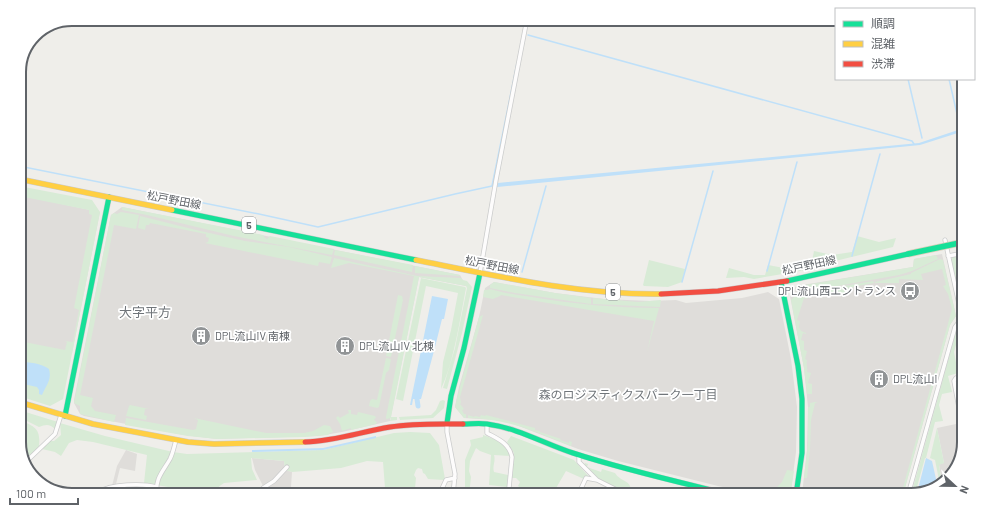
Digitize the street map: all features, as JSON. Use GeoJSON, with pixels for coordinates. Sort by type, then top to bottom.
{"type":"FeatureCollection","features":[{"type":"Feature","properties":{"kind":"street"},"geometry":{"type":"LineString","coordinates":[[453,488],[454,478],[447,432],[451,396],[464,348],[480,273],[502,144],[526,26]]}},
{"type":"Feature","properties":{"kind":"street","name":"松戸野田線"},"geometry":{"type":"LineString","coordinates":[[26,180],[480,273],[551,286],[603,292],[638,294],[707,292],[746,288],[781,282],[957,244]]}},
{"type":"Feature","properties":{"kind":"street"},"geometry":{"type":"LineString","coordinates":[[29,459],[55,434],[61,419],[109,197]]}},
{"type":"Feature","properties":{"kind":"street"},"geometry":{"type":"LineString","coordinates":[[945,240],[957,296]]}},
{"type":"Feature","properties":{"kind":"street"},"geometry":{"type":"LineString","coordinates":[[948,256],[957,254]]}},
{"type":"Feature","properties":{"kind":"street"},"geometry":{"type":"LineString","coordinates":[[781,282],[798,366],[802,399],[802,453],[797,488]]}},
{"type":"Feature","properties":{"kind":"street"},"geometry":{"type":"LineString","coordinates":[[910,488],[955,327],[957,324]]}},
{"type":"Feature","properties":{"kind":"street"},"geometry":{"type":"LineString","coordinates":[[957,378],[954,381],[957,397]]}},
{"type":"Feature","properties":{"kind":"street"},"geometry":{"type":"LineString","coordinates":[[26,405],[61,419],[176,440],[214,444],[310,442],[338,439],[403,424],[487,424],[520,432],[579,455],[699,488]]}},
{"type":"Feature","properties":{"kind":"street"},"geometry":{"type":"LineString","coordinates":[[487,424],[487,434],[503,442],[511,452],[512,457],[509,488]]}},
{"type":"Feature","properties":{"kind":"street"},"geometry":{"type":"LineString","coordinates":[[109,488],[137,484],[156,487],[161,472],[170,459],[176,440]]}},
{"type":"Feature","properties":{"kind":"street"},"geometry":{"type":"LineString","coordinates":[[579,455],[579,462],[597,480],[612,488]]}},
{"type":"Feature","properties":{"kind":"street"},"geometry":{"type":"LineString","coordinates":[[263,488],[274,481],[287,467]]}},
{"type":"Feature","properties":{"kind":"street"},"geometry":{"type":"LineString","coordinates":[[442,488],[446,480],[454,478]]}},
{"type":"Feature","properties":{"kind":"street"},"geometry":{"type":"LineString","coordinates":[[581,488],[586,478],[597,480]]}},
{"type":"Feature","properties":{"kind":"shaded area"},"geometry":{"type":"Polygon","coordinates":[[[26,196],[100,212],[72,353],[26,344],[26,196]]]}},
{"type":"Feature","properties":{"kind":"shaded area"},"geometry":{"type":"Polygon","coordinates":[[[122,207],[460,275],[466,286],[419,277],[390,421],[319,436],[217,439],[184,435],[84,416],[80,414],[74,400],[111,215],[122,207]]]}},
{"type":"Feature","properties":{"kind":"shaded area"},"geometry":{"type":"Polygon","coordinates":[[[942,254],[956,316],[950,325],[905,488],[803,488],[807,451],[808,407],[804,368],[790,296],[796,286],[913,267],[914,259],[942,254]]]}},
{"type":"Feature","properties":{"kind":"shaded area"},"geometry":{"type":"Polygon","coordinates":[[[494,282],[555,293],[604,299],[650,301],[676,300],[686,303],[742,298],[768,292],[779,299],[791,359],[797,407],[796,452],[791,488],[728,488],[718,486],[618,461],[578,449],[511,423],[495,420],[464,418],[455,407],[459,387],[479,317],[485,288],[494,282]]]}},
{"type":"Feature","properties":{"kind":"shaded area"},"geometry":{"type":"Polygon","coordinates":[[[956,424],[957,448],[950,466],[939,466],[939,464],[944,463],[937,428],[956,424]]]}},
{"type":"Feature","properties":{"kind":"shaded area"},"geometry":{"type":"Polygon","coordinates":[[[126,450],[137,454],[135,471],[120,468],[117,485],[112,486],[117,466],[126,450]]]}},
{"type":"Feature","properties":{"kind":"shaded area"},"geometry":{"type":"Polygon","coordinates":[[[252,458],[284,461],[285,468],[274,479],[263,486],[255,470],[252,458]]]}},
{"type":"Feature","properties":{"kind":"shaded area"},"geometry":{"type":"Polygon","coordinates":[[[285,470],[292,472],[291,487],[266,488],[272,485],[285,470]]]}},
{"type":"Feature","properties":{"kind":"green space"},"geometry":{"type":"Polygon","coordinates":[[[26,187],[92,200],[100,212],[63,399],[50,406],[26,398],[26,342],[65,350],[67,342],[64,341],[73,342],[79,310],[74,308],[92,215],[89,214],[89,210],[26,197],[26,187]]]}},
{"type":"Feature","properties":{"kind":"green space"},"geometry":{"type":"Polygon","coordinates":[[[122,207],[263,235],[267,239],[270,236],[334,249],[332,255],[234,236],[122,210],[122,207]]]}},
{"type":"Feature","properties":{"kind":"green space"},"geometry":{"type":"Polygon","coordinates":[[[121,212],[139,215],[136,229],[114,225],[80,395],[93,398],[91,406],[95,411],[116,415],[114,422],[80,414],[80,406],[74,403],[111,215],[121,212]]]}},
{"type":"Feature","properties":{"kind":"green space"},"geometry":{"type":"Polygon","coordinates":[[[140,216],[245,241],[289,247],[332,257],[330,264],[319,262],[318,266],[205,243],[208,242],[209,238],[206,237],[206,234],[150,223],[149,225],[146,225],[145,230],[138,228],[140,216]]]}},
{"type":"Feature","properties":{"kind":"green space"},"geometry":{"type":"Polygon","coordinates":[[[857,236],[879,242],[896,238],[893,247],[835,261],[828,258],[812,261],[814,251],[832,255],[852,252],[857,236]]]}},
{"type":"Feature","properties":{"kind":"green space"},"geometry":{"type":"Polygon","coordinates":[[[335,250],[413,265],[412,272],[334,255],[335,250]]]}},
{"type":"Feature","properties":{"kind":"green space"},"geometry":{"type":"Polygon","coordinates":[[[936,255],[938,259],[912,271],[899,275],[798,293],[799,286],[913,267],[914,259],[936,255]]]}},
{"type":"Feature","properties":{"kind":"green space"},"geometry":{"type":"Polygon","coordinates":[[[957,256],[957,286],[951,260],[953,257],[957,256]]]}},
{"type":"Feature","properties":{"kind":"green space"},"geometry":{"type":"Polygon","coordinates":[[[334,258],[417,276],[461,278],[467,281],[472,287],[462,333],[447,389],[443,388],[455,348],[467,288],[466,286],[419,277],[391,417],[397,417],[397,420],[390,421],[391,418],[386,419],[386,417],[414,276],[349,263],[331,268],[334,258]]]}},
{"type":"Feature","properties":{"kind":"green space"},"geometry":{"type":"Polygon","coordinates":[[[940,259],[943,260],[956,316],[950,325],[905,488],[903,488],[952,309],[948,294],[943,286],[946,285],[942,269],[921,274],[923,280],[899,279],[899,283],[875,283],[911,273],[940,259]]]}},
{"type":"Feature","properties":{"kind":"green space"},"geometry":{"type":"Polygon","coordinates":[[[649,260],[685,269],[682,282],[668,287],[644,286],[649,260]]]}},
{"type":"Feature","properties":{"kind":"green space"},"geometry":{"type":"Polygon","coordinates":[[[768,265],[789,269],[807,267],[806,270],[754,279],[744,277],[726,278],[729,268],[754,275],[765,275],[768,265]]]}},
{"type":"Feature","properties":{"kind":"green space"},"geometry":{"type":"Polygon","coordinates":[[[415,266],[460,275],[460,276],[415,273],[415,266]]]}},
{"type":"Feature","properties":{"kind":"green space"},"geometry":{"type":"Polygon","coordinates":[[[421,278],[466,288],[450,366],[441,389],[443,362],[458,293],[426,286],[403,401],[396,399],[421,278]]]}},
{"type":"Feature","properties":{"kind":"green space"},"geometry":{"type":"Polygon","coordinates":[[[873,281],[874,283],[853,287],[849,294],[843,296],[827,293],[807,297],[807,299],[804,298],[797,320],[800,321],[799,327],[801,331],[806,333],[803,333],[801,340],[804,341],[804,350],[807,351],[805,359],[807,360],[807,372],[811,373],[808,383],[812,384],[812,394],[807,394],[804,368],[791,300],[797,294],[873,281]]]}},
{"type":"Feature","properties":{"kind":"green space"},"geometry":{"type":"Polygon","coordinates":[[[494,282],[591,298],[591,304],[490,288],[490,285],[494,282]]]}},
{"type":"Feature","properties":{"kind":"green space"},"geometry":{"type":"Polygon","coordinates":[[[490,289],[516,295],[579,304],[659,308],[647,352],[654,321],[501,295],[493,299],[483,297],[484,290],[490,289]]]}},
{"type":"Feature","properties":{"kind":"green space"},"geometry":{"type":"Polygon","coordinates":[[[398,295],[402,296],[403,300],[391,357],[386,356],[398,295]]]}},
{"type":"Feature","properties":{"kind":"green space"},"geometry":{"type":"Polygon","coordinates":[[[593,298],[638,302],[661,300],[660,307],[593,304],[593,298]]]}},
{"type":"Feature","properties":{"kind":"green space"},"geometry":{"type":"Polygon","coordinates":[[[483,315],[460,397],[460,404],[464,409],[462,410],[464,414],[466,414],[466,418],[464,418],[455,407],[479,317],[483,315]]]}},
{"type":"Feature","properties":{"kind":"green space"},"geometry":{"type":"Polygon","coordinates":[[[957,328],[957,342],[954,352],[957,373],[948,376],[952,392],[942,394],[939,405],[943,421],[935,422],[917,488],[913,488],[957,328]]]}},
{"type":"Feature","properties":{"kind":"green space"},"geometry":{"type":"Polygon","coordinates":[[[386,358],[391,359],[389,370],[386,373],[379,407],[369,406],[372,399],[377,400],[386,358]]]}},
{"type":"Feature","properties":{"kind":"green space"},"geometry":{"type":"Polygon","coordinates":[[[440,401],[445,401],[444,408],[433,418],[400,420],[399,417],[431,415],[436,410],[440,401]]]}},
{"type":"Feature","properties":{"kind":"green space"},"geometry":{"type":"Polygon","coordinates":[[[815,402],[818,403],[815,403],[811,420],[807,478],[804,478],[808,442],[808,407],[810,407],[810,403],[815,402]]]}},
{"type":"Feature","properties":{"kind":"green space"},"geometry":{"type":"Polygon","coordinates":[[[130,405],[149,409],[145,409],[144,415],[147,416],[146,420],[126,416],[130,405]]]}},
{"type":"Feature","properties":{"kind":"green space"},"geometry":{"type":"Polygon","coordinates":[[[348,410],[351,410],[351,414],[357,415],[358,412],[375,416],[376,418],[374,419],[377,422],[376,424],[342,431],[336,418],[338,416],[340,418],[349,413],[348,410]]]}},
{"type":"Feature","properties":{"kind":"green space"},"geometry":{"type":"Polygon","coordinates":[[[26,412],[58,422],[55,429],[48,425],[39,427],[26,420],[26,412]]]}},
{"type":"Feature","properties":{"kind":"green space"},"geometry":{"type":"Polygon","coordinates":[[[468,415],[480,417],[481,415],[486,415],[535,428],[535,430],[561,439],[560,440],[569,443],[569,441],[572,442],[571,446],[545,435],[508,423],[468,418],[468,415]]]}},
{"type":"Feature","properties":{"kind":"green space"},"geometry":{"type":"Polygon","coordinates":[[[126,418],[193,430],[196,429],[198,420],[194,418],[266,433],[304,433],[313,431],[324,425],[330,426],[333,432],[328,435],[304,437],[217,439],[188,436],[125,425],[126,418]]]}},
{"type":"Feature","properties":{"kind":"green space"},"geometry":{"type":"Polygon","coordinates":[[[26,423],[35,428],[39,435],[39,446],[29,458],[26,445],[26,423]]]}},
{"type":"Feature","properties":{"kind":"green space"},"geometry":{"type":"Polygon","coordinates":[[[60,423],[105,436],[187,454],[323,450],[394,433],[430,433],[439,445],[445,479],[428,479],[423,473],[422,469],[418,468],[414,475],[416,478],[415,488],[385,488],[383,462],[367,461],[341,468],[292,472],[285,470],[284,461],[251,458],[252,469],[257,480],[224,483],[218,488],[174,488],[144,483],[147,455],[93,442],[77,440],[69,443],[61,456],[55,452],[42,449],[50,441],[54,441],[61,435],[60,423]]]}},
{"type":"Feature","properties":{"kind":"green space"},"geometry":{"type":"Polygon","coordinates":[[[937,428],[944,463],[936,466],[935,460],[930,458],[937,428]]]}},
{"type":"Feature","properties":{"kind":"green space"},"geometry":{"type":"Polygon","coordinates":[[[483,435],[500,442],[506,448],[510,456],[494,455],[494,472],[508,475],[507,487],[489,485],[491,455],[476,448],[470,461],[470,488],[465,488],[465,460],[471,445],[470,440],[483,437],[483,435]]]}},
{"type":"Feature","properties":{"kind":"green space"},"geometry":{"type":"Polygon","coordinates":[[[511,436],[574,460],[591,479],[585,476],[584,479],[566,471],[556,488],[521,488],[518,486],[520,482],[516,478],[512,478],[514,453],[507,442],[511,436]]]}},
{"type":"Feature","properties":{"kind":"green space"},"geometry":{"type":"Polygon","coordinates":[[[585,463],[588,464],[587,467],[601,472],[602,469],[615,473],[630,488],[618,488],[597,479],[584,465],[585,463]]]}},
{"type":"Feature","properties":{"kind":"green space"},"geometry":{"type":"Polygon","coordinates":[[[787,470],[794,471],[791,488],[776,488],[782,482],[787,470]]]}},
{"type":"Feature","properties":{"kind":"water"},"geometry":{"type":"Polygon","coordinates":[[[957,130],[957,133],[920,145],[497,187],[498,183],[919,143],[957,130]]]}},
{"type":"Feature","properties":{"kind":"water"},"geometry":{"type":"Polygon","coordinates":[[[432,296],[448,299],[444,319],[442,319],[421,399],[413,399],[412,405],[410,405],[432,296]]]}},
{"type":"Feature","properties":{"kind":"water"},"geometry":{"type":"Polygon","coordinates":[[[26,363],[39,364],[49,369],[50,376],[42,395],[39,394],[37,387],[26,385],[26,363]]]}},
{"type":"Feature","properties":{"kind":"water"},"geometry":{"type":"Polygon","coordinates":[[[376,436],[376,438],[323,450],[252,452],[252,450],[323,448],[376,436]]]}},
{"type":"Feature","properties":{"kind":"water"},"geometry":{"type":"Polygon","coordinates":[[[926,458],[932,461],[935,481],[918,488],[926,458]]]}},
{"type":"Feature","properties":{"kind":"waterway"},"geometry":{"type":"LineString","coordinates":[[528,35],[912,141],[914,144]]}},
{"type":"Feature","properties":{"kind":"waterway"},"geometry":{"type":"LineString","coordinates":[[26,167],[318,227],[492,186],[517,63]]}},
{"type":"Feature","properties":{"kind":"waterway"},"geometry":{"type":"LineString","coordinates":[[908,80],[922,138]]}},
{"type":"Feature","properties":{"kind":"waterway"},"geometry":{"type":"LineString","coordinates":[[949,80],[957,114]]}},
{"type":"Feature","properties":{"kind":"waterway"},"geometry":{"type":"LineString","coordinates":[[852,256],[880,154]]}},
{"type":"Feature","properties":{"kind":"waterway"},"geometry":{"type":"LineString","coordinates":[[767,271],[797,162]]}},
{"type":"Feature","properties":{"kind":"waterway"},"geometry":{"type":"LineString","coordinates":[[682,282],[713,171]]}},
{"type":"Feature","properties":{"kind":"waterway"},"geometry":{"type":"LineString","coordinates":[[522,272],[546,186]]}},
{"type":"Feature","properties":{"kind":"waterway"},"geometry":{"type":"LineString","coordinates":[[417,399],[418,406]]}},
{"type":"Feature","properties":{"kind":"traffic: fast"},"geometry":{"type":"LineString","coordinates":[[65,416],[109,197]]}},
{"type":"Feature","properties":{"kind":"traffic: fast"},"geometry":{"type":"LineString","coordinates":[[172,210],[416,260]]}},
{"type":"Feature","properties":{"kind":"traffic: fast"},"geometry":{"type":"LineString","coordinates":[[908,254],[957,244]]}},
{"type":"Feature","properties":{"kind":"traffic: fast"},"geometry":{"type":"LineString","coordinates":[[787,281],[908,254]]}},
{"type":"Feature","properties":{"kind":"traffic: fast"},"geometry":{"type":"LineString","coordinates":[[447,423],[451,396],[464,348],[480,273]]}},
{"type":"Feature","properties":{"kind":"traffic: fast"},"geometry":{"type":"LineString","coordinates":[[781,282],[798,366],[802,399],[802,453],[797,488]]}},
{"type":"Feature","properties":{"kind":"traffic: fast"},"geometry":{"type":"LineString","coordinates":[[463,424],[487,424],[510,429],[563,449],[612,465],[703,488]]}},
{"type":"Feature","properties":{"kind":"traffic: slow"},"geometry":{"type":"LineString","coordinates":[[26,180],[172,210]]}},
{"type":"Feature","properties":{"kind":"traffic: slow"},"geometry":{"type":"LineString","coordinates":[[416,260],[507,278],[569,288],[661,294]]}},
{"type":"Feature","properties":{"kind":"traffic: slow"},"geometry":{"type":"LineString","coordinates":[[26,404],[93,424],[188,442],[214,444],[305,442]]}},
{"type":"Feature","properties":{"kind":"traffic: jam"},"geometry":{"type":"LineString","coordinates":[[661,294],[718,291],[787,281]]}},
{"type":"Feature","properties":{"kind":"traffic: jam"},"geometry":{"type":"LineString","coordinates":[[305,442],[338,438],[399,426],[463,424]]}},
{"type":"Feature","properties":{"kind":"place","name":"DPL流山西エントランス"},"geometry":{"type":"Point","coordinates":[910,291]}},
{"type":"Feature","properties":{"kind":"place","name":"DPL流山IV 南棟"},"geometry":{"type":"Point","coordinates":[201,336]}},
{"type":"Feature","properties":{"kind":"place","name":"DPL流山IV 北棟"},"geometry":{"type":"Point","coordinates":[345,346]}},
{"type":"Feature","properties":{"kind":"place","name":"DPL流山I"},"geometry":{"type":"Point","coordinates":[879,379]}},
{"type":"Feature","properties":{"kind":"district","name":"大字平方"},"geometry":{"type":"Point","coordinates":[145,312]}},
{"type":"Feature","properties":{"kind":"district","name":"森のロジスティクスパーク一丁目"},"geometry":{"type":"Point","coordinates":[628,395]}}]}
